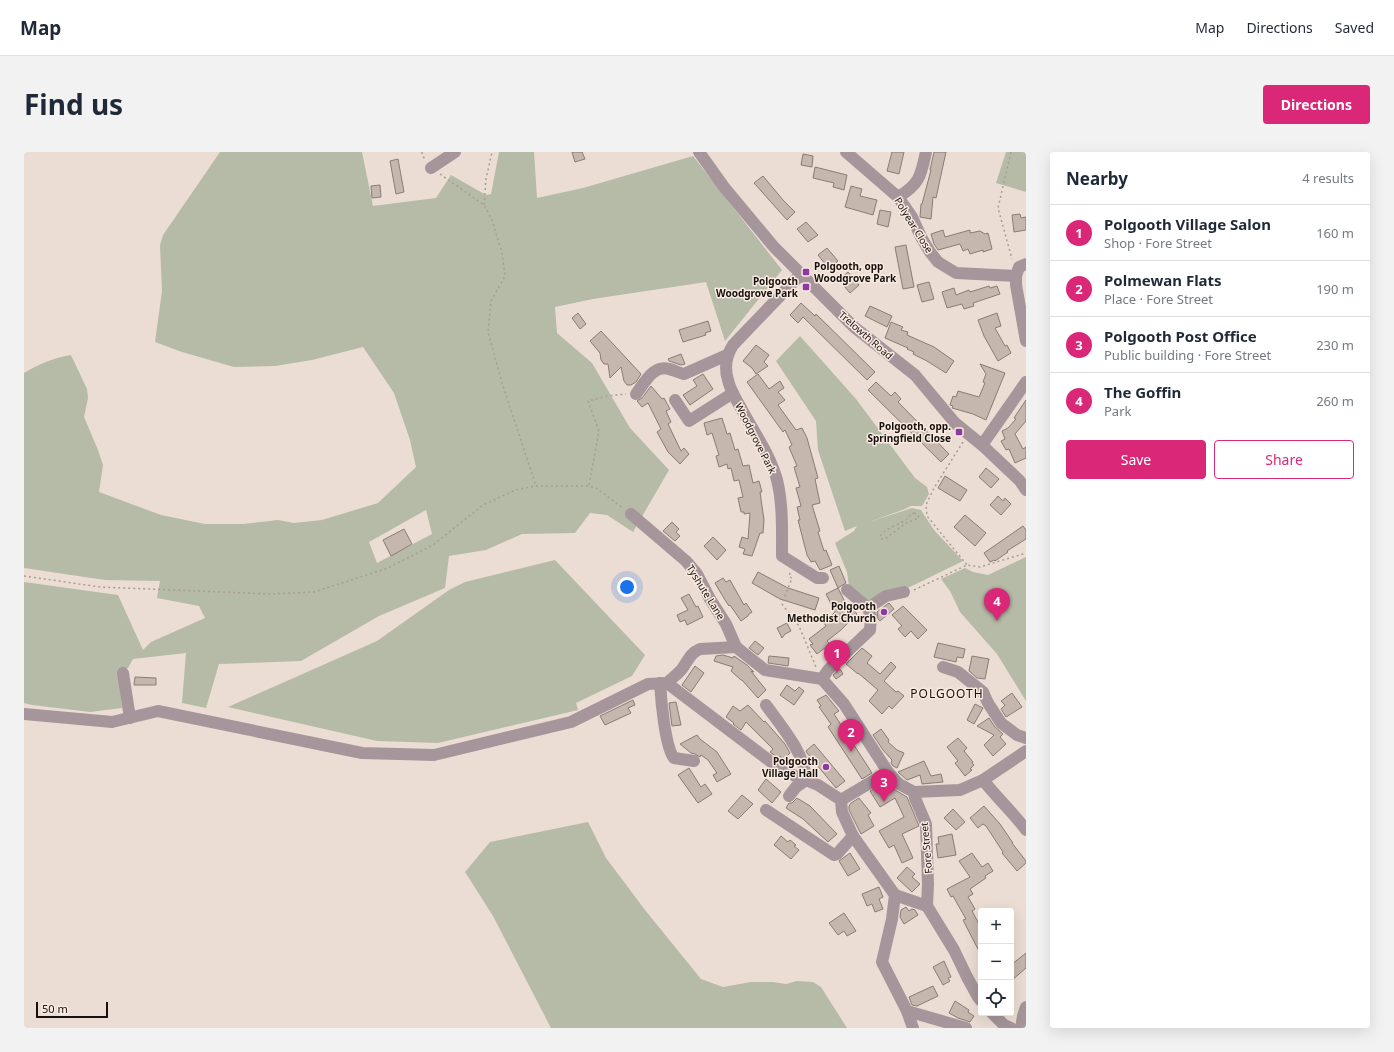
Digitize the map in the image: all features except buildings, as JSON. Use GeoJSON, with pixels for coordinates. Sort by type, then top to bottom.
{"type":"FeatureCollection","features":[{"type":"Feature","properties":{"kind":"street"},"geometry":{"type":"LineString","coordinates":[[431,168],[455,152]]}},
{"type":"Feature","properties":{"kind":"street","name":"Trelowth Road"},"geometry":{"type":"LineString","coordinates":[[699,152],[734,199],[774,247],[854,327],[915,375],[955,423],[982,445],[1020,481],[1026,490]]}},
{"type":"Feature","properties":{"kind":"street","name":"Polyear Close"},"geometry":{"type":"LineString","coordinates":[[846,152],[898,197],[912,217],[930,252],[938,262],[947,269],[956,273],[1016,276]]}},
{"type":"Feature","properties":{"kind":"street"},"geometry":{"type":"LineString","coordinates":[[898,197],[911,190],[918,180],[923,168],[926,152]]}},
{"type":"Feature","properties":{"kind":"street"},"geometry":{"type":"LineString","coordinates":[[1026,264],[1019,267],[1016,276],[1016,285],[1026,341]]}},
{"type":"Feature","properties":{"kind":"street"},"geometry":{"type":"LineString","coordinates":[[636,394],[647,379],[660,368],[670,369],[684,374],[727,355],[733,345],[801,274]]}},
{"type":"Feature","properties":{"kind":"street","name":"Woodgrove Park"},"geometry":{"type":"LineString","coordinates":[[727,355],[726,362],[728,380],[733,393],[768,458],[777,479],[782,520],[782,556],[817,578],[823,578]]}},
{"type":"Feature","properties":{"kind":"street"},"geometry":{"type":"LineString","coordinates":[[982,445],[1026,382]]}},
{"type":"Feature","properties":{"kind":"street","name":"Woodgrove Park"},"geometry":{"type":"LineString","coordinates":[[675,400],[689,422],[733,393]]}},
{"type":"Feature","properties":{"kind":"street","name":"Tyshute Lane"},"geometry":{"type":"LineString","coordinates":[[631,514],[686,561],[698,574],[710,599],[726,624],[736,647]]}},
{"type":"Feature","properties":{"kind":"street"},"geometry":{"type":"LineString","coordinates":[[822,679],[828,670],[870,630],[871,617],[868,608],[847,590]]}},
{"type":"Feature","properties":{"kind":"street"},"geometry":{"type":"LineString","coordinates":[[868,608],[886,596],[904,592]]}},
{"type":"Feature","properties":{"kind":"street"},"geometry":{"type":"LineString","coordinates":[[24,714],[112,722],[158,711],[362,753],[434,754],[571,722],[648,684],[663,683],[682,670],[695,651],[700,649],[736,647],[765,670],[822,679],[844,704],[888,772],[899,784],[914,792],[960,790],[983,780],[1026,751]]}},
{"type":"Feature","properties":{"kind":"street"},"geometry":{"type":"LineString","coordinates":[[944,667],[958,672],[983,692],[988,704],[1001,723],[1017,735],[1026,738]]}},
{"type":"Feature","properties":{"kind":"street"},"geometry":{"type":"LineString","coordinates":[[123,673],[130,718]]}},
{"type":"Feature","properties":{"kind":"street"},"geometry":{"type":"LineString","coordinates":[[663,683],[667,744],[670,754],[674,758],[694,761]]}},
{"type":"Feature","properties":{"kind":"street"},"geometry":{"type":"LineString","coordinates":[[663,683],[783,771],[818,785],[841,800]]}},
{"type":"Feature","properties":{"kind":"street"},"geometry":{"type":"LineString","coordinates":[[766,705],[787,733],[799,754],[806,773],[806,780]]}},
{"type":"Feature","properties":{"kind":"street"},"geometry":{"type":"LineString","coordinates":[[841,800],[888,772]]}},
{"type":"Feature","properties":{"kind":"street"},"geometry":{"type":"LineString","coordinates":[[789,796],[798,785],[806,780]]}},
{"type":"Feature","properties":{"kind":"street"},"geometry":{"type":"LineString","coordinates":[[983,780],[994,794],[1016,816],[1026,830]]}},
{"type":"Feature","properties":{"kind":"street","name":"Fore Street"},"geometry":{"type":"LineString","coordinates":[[914,792],[926,824],[928,884],[927,906]]}},
{"type":"Feature","properties":{"kind":"street"},"geometry":{"type":"LineString","coordinates":[[841,800],[842,812],[853,836],[895,895],[927,906],[954,950],[978,997]]}},
{"type":"Feature","properties":{"kind":"street"},"geometry":{"type":"LineString","coordinates":[[766,810],[834,855],[837,854],[853,836]]}},
{"type":"Feature","properties":{"kind":"street"},"geometry":{"type":"LineString","coordinates":[[895,895],[892,919],[882,962],[907,1011],[913,1028]]}},
{"type":"Feature","properties":{"kind":"street"},"geometry":{"type":"LineString","coordinates":[[1021,1028],[1026,1007]]}},
{"type":"Feature","properties":{"kind":"street"},"geometry":{"type":"LineString","coordinates":[[907,1011],[966,1028]]}},
{"type":"Feature","properties":{"kind":"street"},"geometry":{"type":"LineString","coordinates":[[995,1016],[1004,1027]]}},
{"type":"Feature","properties":{"kind":"path"},"geometry":{"type":"LineString","coordinates":[[484,205],[486,179],[492,152]]}},
{"type":"Feature","properties":{"kind":"path"},"geometry":{"type":"LineString","coordinates":[[1010,152],[998,208],[1016,276]]}},
{"type":"Feature","properties":{"kind":"path"},"geometry":{"type":"LineString","coordinates":[[431,168],[484,205],[492,220],[502,253],[505,276],[491,301],[488,332],[502,383],[536,486]]}},
{"type":"Feature","properties":{"kind":"path"},"geometry":{"type":"LineString","coordinates":[[589,486],[599,431],[588,401],[621,394],[636,394]]}},
{"type":"Feature","properties":{"kind":"path"},"geometry":{"type":"LineString","coordinates":[[968,434],[934,488],[926,505],[927,516],[967,564],[980,567],[1026,553]]}},
{"type":"Feature","properties":{"kind":"path"},"geometry":{"type":"LineString","coordinates":[[24,576],[100,587],[270,594],[314,592],[388,568],[433,545],[483,505],[515,490],[536,486],[589,486],[596,488],[631,514]]}},
{"type":"Feature","properties":{"kind":"path"},"geometry":{"type":"LineString","coordinates":[[914,513],[919,518],[906,523],[885,539],[880,537],[883,532],[891,528],[909,518],[911,514],[914,513]]}},
{"type":"Feature","properties":{"kind":"path"},"geometry":{"type":"LineString","coordinates":[[904,592],[913,590],[967,564]]}},
{"type":"Feature","properties":{"kind":"path"},"geometry":{"type":"LineString","coordinates":[[789,577],[792,578],[782,604],[799,626],[822,679]]}},
{"type":"Feature","properties":{"kind":"green space"},"geometry":{"type":"Polygon","coordinates":[[[220,152],[362,152],[373,206],[436,198],[451,175],[486,195],[491,194],[499,152],[534,152],[537,198],[583,188],[693,156],[782,270],[725,341],[706,282],[593,299],[555,307],[557,333],[592,363],[630,428],[669,470],[633,532],[607,515],[590,513],[575,533],[522,534],[486,550],[449,556],[445,588],[379,616],[301,661],[219,664],[206,708],[182,703],[186,653],[133,659],[128,668],[119,669],[122,708],[90,712],[24,703],[24,582],[118,595],[143,650],[151,642],[205,618],[199,606],[157,598],[160,581],[105,580],[24,568],[24,373],[46,362],[71,355],[87,389],[88,398],[84,417],[103,465],[99,492],[161,515],[205,524],[243,524],[278,520],[294,523],[322,520],[378,503],[416,467],[410,440],[394,393],[363,347],[312,360],[275,366],[234,367],[182,352],[155,342],[162,291],[160,245],[163,235],[220,152]],[[426,510],[369,542],[377,563],[432,534],[426,510]]]}},
{"type":"Feature","properties":{"kind":"green space"},"geometry":{"type":"Polygon","coordinates":[[[1006,152],[1026,152],[1026,192],[996,183],[1006,152]]]}},
{"type":"Feature","properties":{"kind":"green space"},"geometry":{"type":"Polygon","coordinates":[[[800,336],[856,399],[915,478],[927,487],[929,494],[922,506],[911,506],[869,522],[912,508],[921,510],[934,530],[963,561],[868,605],[849,586],[847,572],[835,543],[854,531],[857,526],[845,531],[818,450],[816,421],[776,361],[800,336]]]}},
{"type":"Feature","properties":{"kind":"green space"},"geometry":{"type":"Polygon","coordinates":[[[1026,557],[1026,701],[997,654],[960,612],[950,591],[941,579],[965,568],[973,572],[988,575],[1026,557]]]}},
{"type":"Feature","properties":{"kind":"green space"},"geometry":{"type":"Polygon","coordinates":[[[555,560],[645,655],[632,676],[576,703],[578,710],[438,743],[377,741],[228,707],[377,641],[449,590],[465,582],[555,560]]]}},
{"type":"Feature","properties":{"kind":"green space"},"geometry":{"type":"Polygon","coordinates":[[[588,822],[606,858],[645,910],[701,979],[723,987],[751,982],[773,982],[786,984],[797,981],[813,982],[821,987],[847,1028],[551,1028],[493,916],[465,872],[490,842],[588,822]]]}},
{"type":"Feature","properties":{"kind":"place","name":"Polgooth, opp Woodgrove Park"},"geometry":{"type":"Point","coordinates":[806,272]}},
{"type":"Feature","properties":{"kind":"place","name":"Polgooth Woodgrove Park"},"geometry":{"type":"Point","coordinates":[806,287]}},
{"type":"Feature","properties":{"kind":"place","name":"Polgooth, opp. Springfield Close"},"geometry":{"type":"Point","coordinates":[959,432]}},
{"type":"Feature","properties":{"kind":"place","name":"Polgooth Methodist Church"},"geometry":{"type":"Point","coordinates":[884,612]}},
{"type":"Feature","properties":{"kind":"place","name":"The Goffin"},"geometry":{"type":"Point","coordinates":[997,621]}},
{"type":"Feature","properties":{"kind":"place","name":"Polgooth Village Salon"},"geometry":{"type":"Point","coordinates":[837,673]}},
{"type":"Feature","properties":{"kind":"place","name":"Polmewan Flats"},"geometry":{"type":"Point","coordinates":[851,752]}},
{"type":"Feature","properties":{"kind":"place","name":"Polgooth Village Hall"},"geometry":{"type":"Point","coordinates":[826,767]}},
{"type":"Feature","properties":{"kind":"place","name":"Polgooth Post Office"},"geometry":{"type":"Point","coordinates":[884,802]}},
{"type":"Feature","properties":{"kind":"district","name":"POLGOOTH"},"geometry":{"type":"Point","coordinates":[947,693]}}]}
